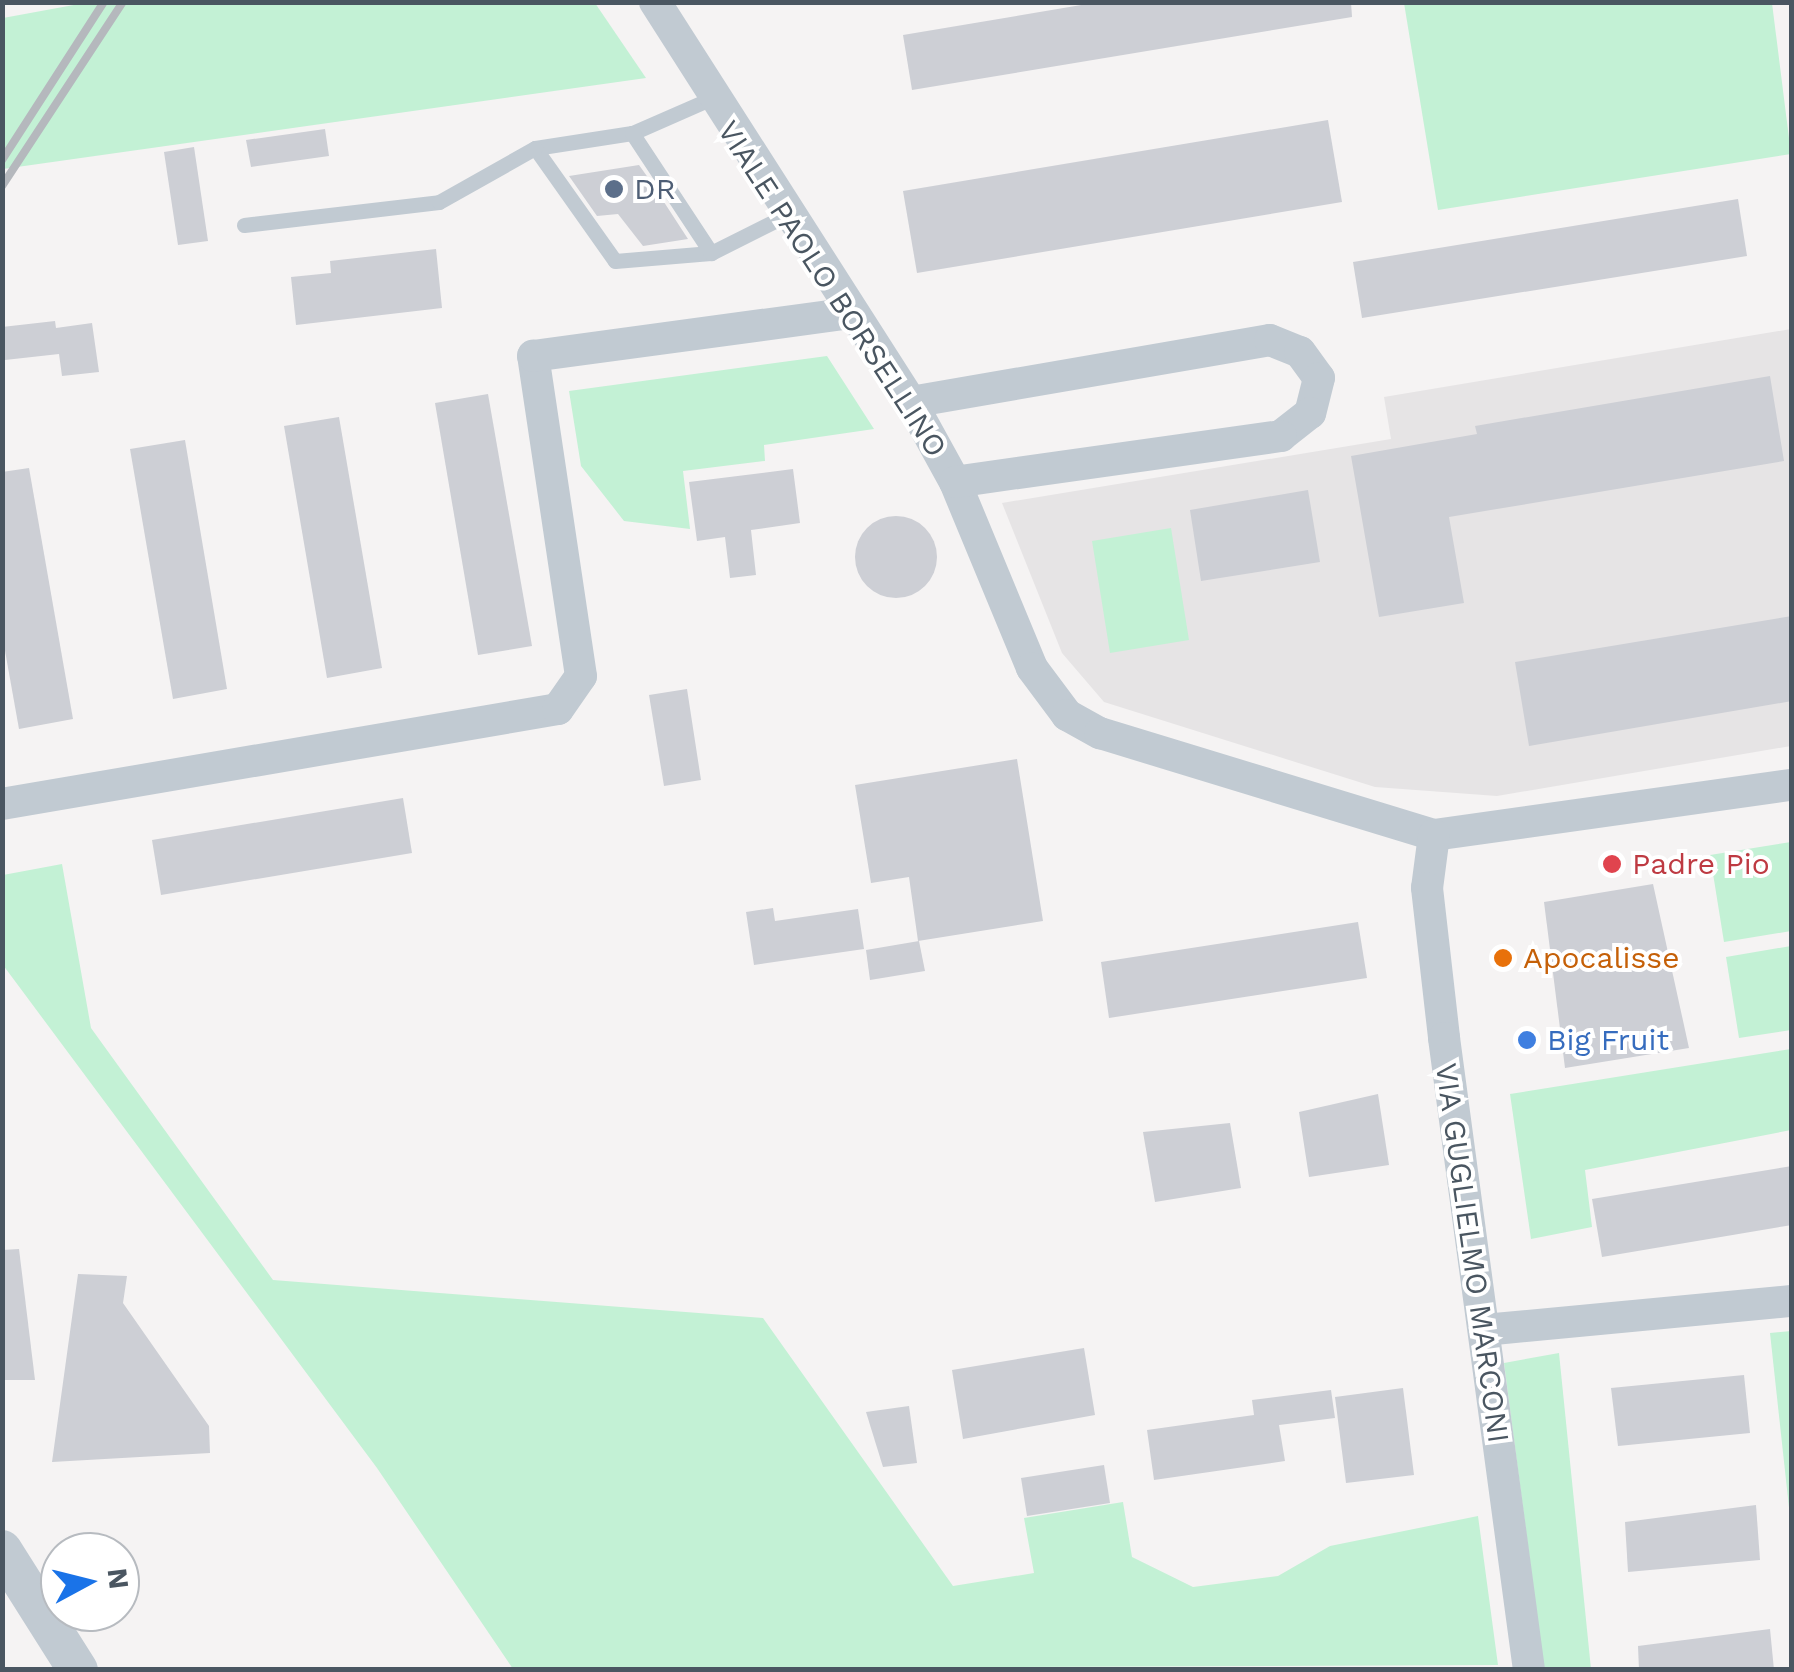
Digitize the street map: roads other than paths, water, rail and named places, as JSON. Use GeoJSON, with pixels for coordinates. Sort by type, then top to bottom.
{"type":"FeatureCollection","features":[{"type":"Feature","properties":{"kind":"street","name":"VIALE PAOLO BORSELLINO"},"geometry":{"type":"LineString","coordinates":[[654,2],[785,216],[911,402],[955,482],[1032,668],[1067,715],[1100,733],[1434,836]]}},
{"type":"Feature","properties":{"kind":"street"},"geometry":{"type":"LineString","coordinates":[[2,804],[558,709],[581,676],[533,356],[852,313]]}},
{"type":"Feature","properties":{"kind":"street"},"geometry":{"type":"LineString","coordinates":[[911,402],[1270,340],[1300,352],[1320,378],[1310,413],[1281,436],[955,482]]}},
{"type":"Feature","properties":{"kind":"street"},"geometry":{"type":"LineString","coordinates":[[1434,836],[1792,785]]}},
{"type":"Feature","properties":{"kind":"street","name":"VIA GUGLIELMO MARCONI"},"geometry":{"type":"LineString","coordinates":[[1434,836],[1427,888],[1529,1670]]}},
{"type":"Feature","properties":{"kind":"street"},"geometry":{"type":"LineString","coordinates":[[1484,1330],[1792,1301]]}},
{"type":"Feature","properties":{"kind":"street"},"geometry":{"type":"LineString","coordinates":[[2,1550],[78,1670]]}},
{"type":"Feature","properties":{"kind":"lane"},"geometry":{"type":"LineString","coordinates":[[244,226],[439,202],[535,148],[632,133],[710,99]]}},
{"type":"Feature","properties":{"kind":"lane"},"geometry":{"type":"LineString","coordinates":[[632,133],[711,253]]}},
{"type":"Feature","properties":{"kind":"lane"},"geometry":{"type":"LineString","coordinates":[[535,148],[615,261],[711,253],[785,216]]}},
{"type":"Feature","properties":{"kind":"railway"},"geometry":{"type":"LineString","coordinates":[[2,160],[104,2]]}},
{"type":"Feature","properties":{"kind":"railway"},"geometry":{"type":"LineString","coordinates":[[2,186],[123,2]]}},
{"type":"Feature","properties":{"kind":"place","name":"DR"},"geometry":{"type":"Point","coordinates":[614,189]}},
{"type":"Feature","properties":{"kind":"place","name":"Padre Pio"},"geometry":{"type":"Point","coordinates":[1612,864]}},
{"type":"Feature","properties":{"kind":"place","name":"Apocalisse"},"geometry":{"type":"Point","coordinates":[1503,958]}},
{"type":"Feature","properties":{"kind":"place","name":"Big Fruit"},"geometry":{"type":"Point","coordinates":[1527,1040]}}]}
